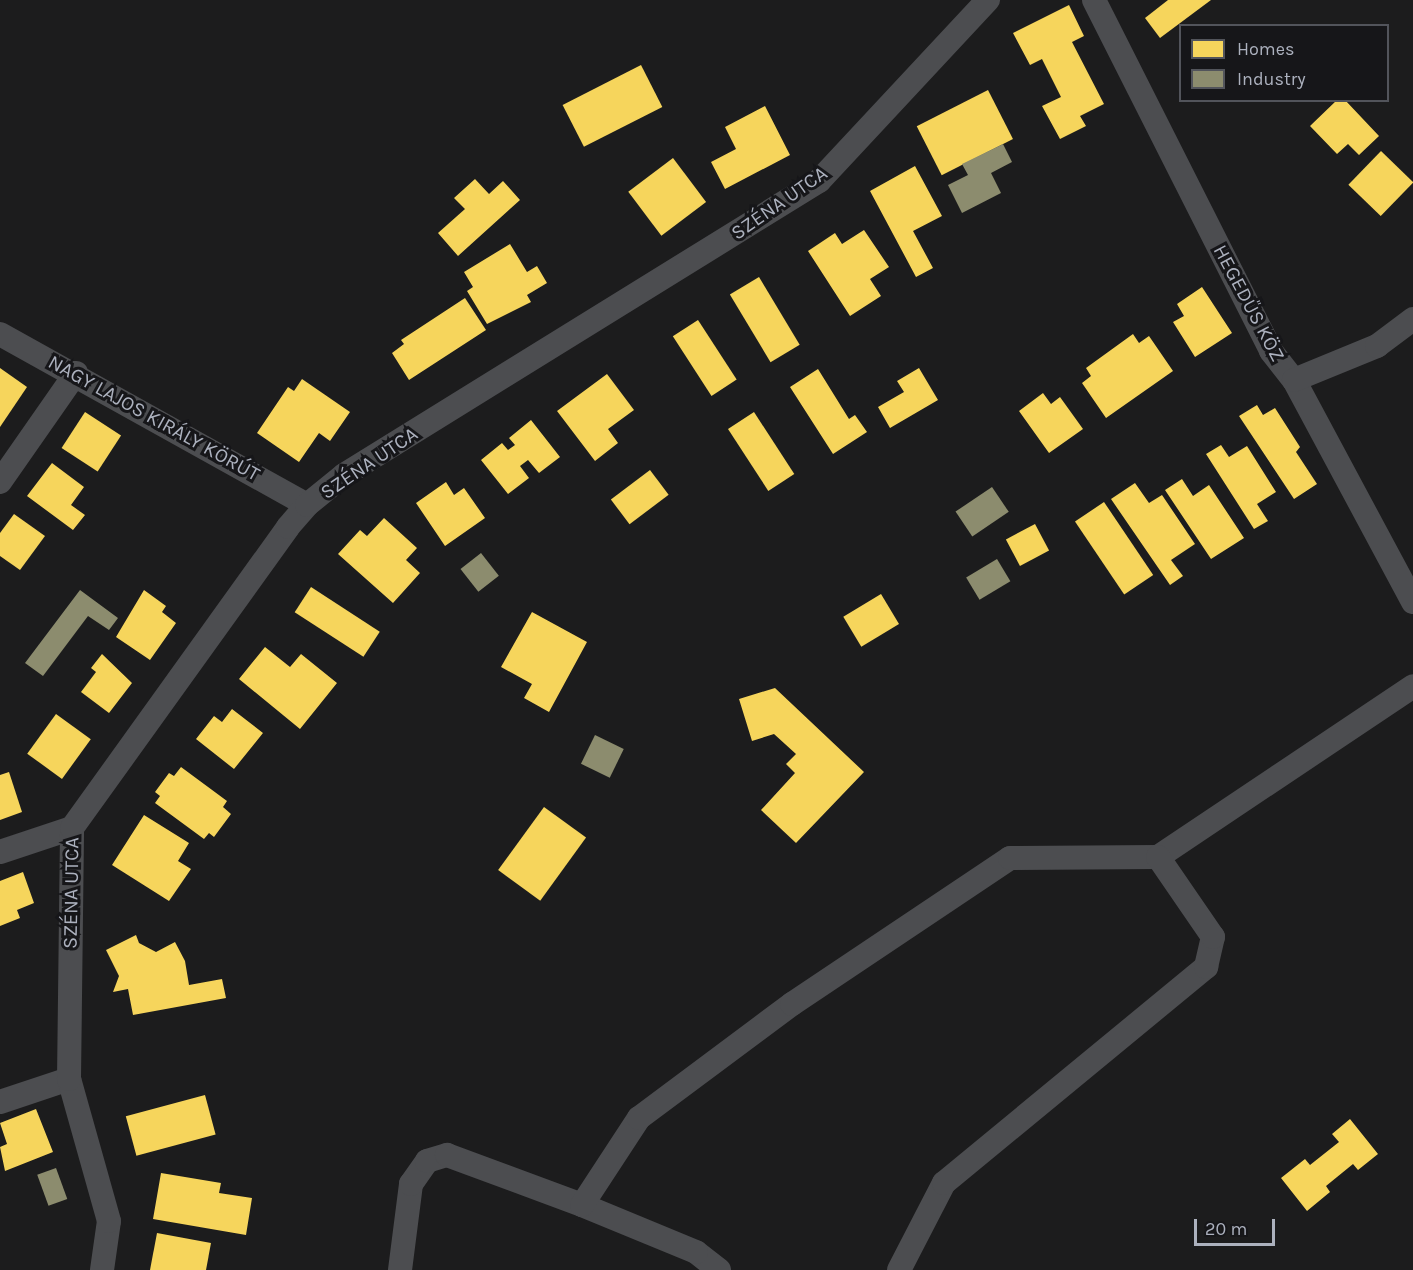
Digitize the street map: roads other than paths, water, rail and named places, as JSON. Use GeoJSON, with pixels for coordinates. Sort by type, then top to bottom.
{"type":"FeatureCollection","features":[{"type":"Feature","properties":{"kind":"street","name":"SZÉNA UTCA"},"geometry":{"type":"LineString","coordinates":[[102,1270],[109,1221],[69,1079],[72,828],[307,504],[344,475],[819,181],[988,0]]}},
{"type":"Feature","properties":{"kind":"street","name":"HEGEDŰS KÖZ"},"geometry":{"type":"LineString","coordinates":[[1094,0],[1271,351],[1294,380],[1413,602]]}},
{"type":"Feature","properties":{"kind":"street"},"geometry":{"type":"LineString","coordinates":[[1294,380],[1377,346],[1413,319]]}},
{"type":"Feature","properties":{"kind":"street","name":"NAGY LAJOS KIRÁLY KÖRÚT"},"geometry":{"type":"LineString","coordinates":[[0,334],[76,373],[307,504]]}},
{"type":"Feature","properties":{"kind":"street"},"geometry":{"type":"LineString","coordinates":[[0,482],[76,373]]}},
{"type":"Feature","properties":{"kind":"street"},"geometry":{"type":"LineString","coordinates":[[582,1204],[639,1118],[792,1004],[1010,858],[1158,857],[1413,686]]}},
{"type":"Feature","properties":{"kind":"street"},"geometry":{"type":"LineString","coordinates":[[0,852],[72,828]]}},
{"type":"Feature","properties":{"kind":"street"},"geometry":{"type":"LineString","coordinates":[[899,1270],[944,1183],[1206,967],[1213,937],[1158,857]]}},
{"type":"Feature","properties":{"kind":"street"},"geometry":{"type":"LineString","coordinates":[[0,1102],[69,1079]]}},
{"type":"Feature","properties":{"kind":"street"},"geometry":{"type":"LineString","coordinates":[[400,1270],[411,1184],[427,1161],[447,1155],[582,1204],[696,1252],[719,1270]]}}]}
